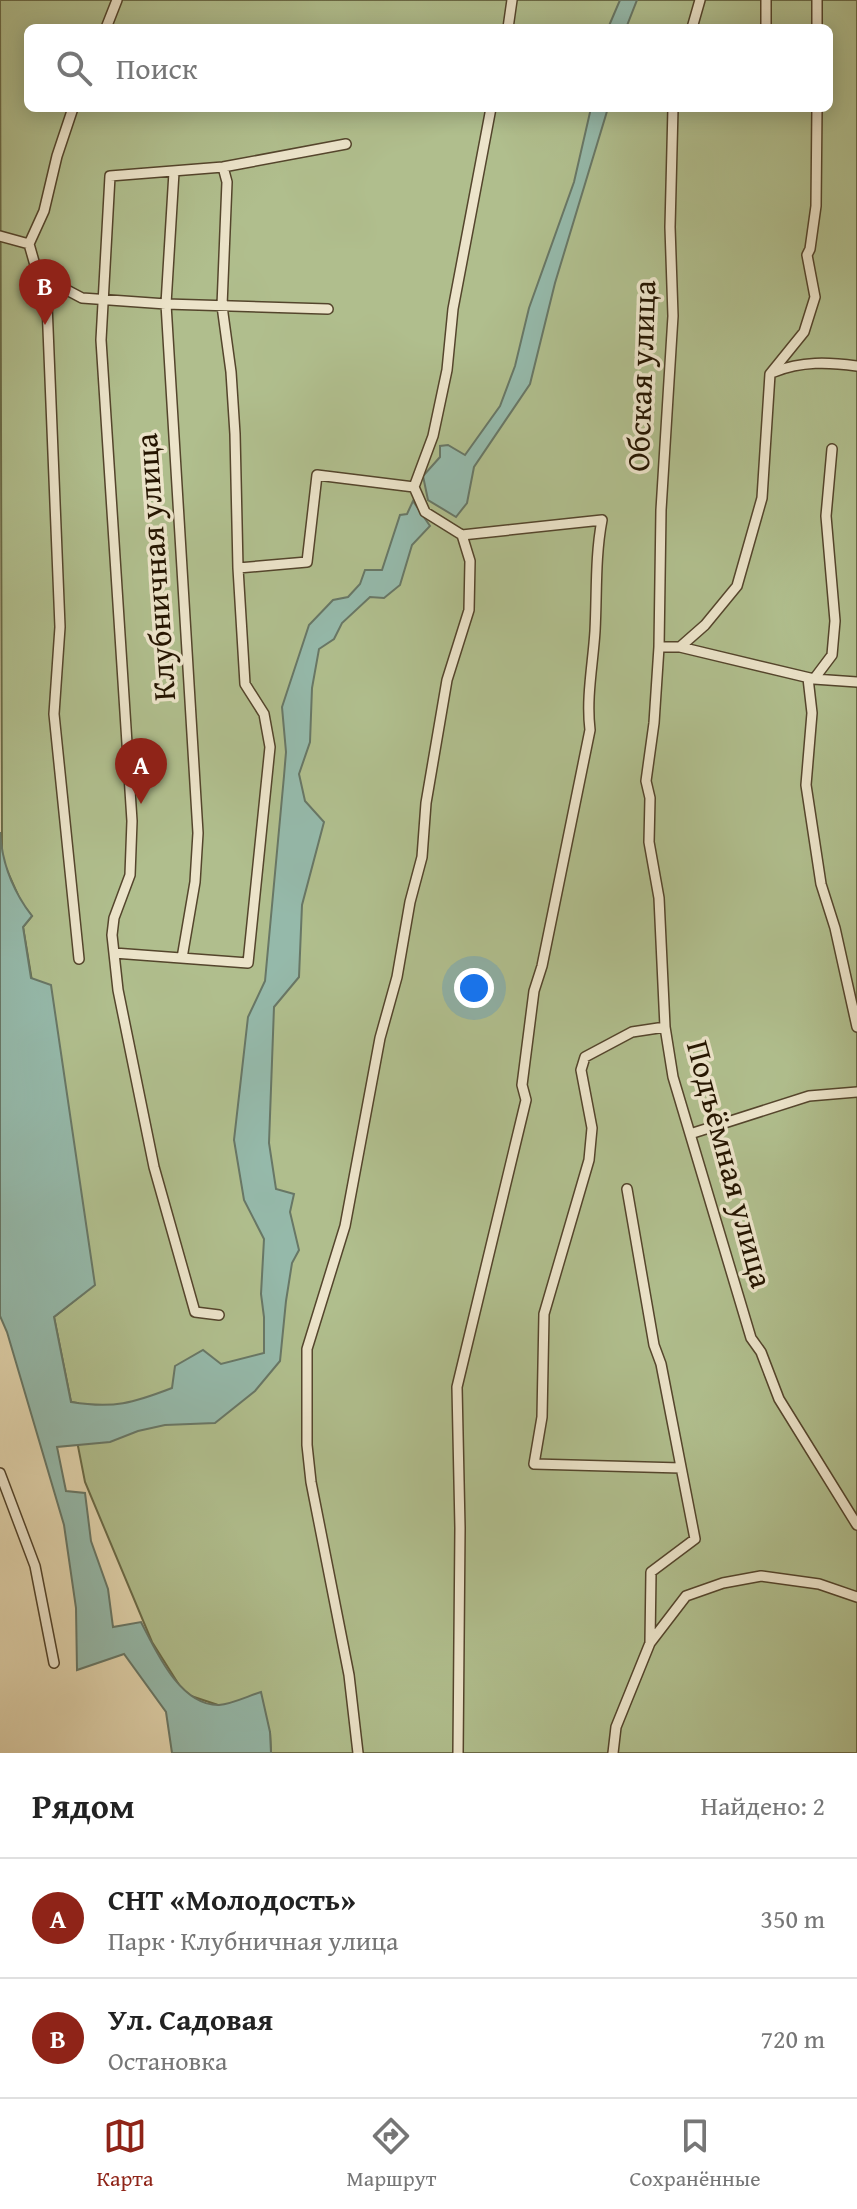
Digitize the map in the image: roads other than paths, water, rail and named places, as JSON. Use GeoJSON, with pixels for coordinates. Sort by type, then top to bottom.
{"type":"FeatureCollection","features":[{"type":"Feature","properties":{"kind":"street"},"geometry":{"type":"LineString","coordinates":[[108,24],[117,0]]}},
{"type":"Feature","properties":{"kind":"street"},"geometry":{"type":"LineString","coordinates":[[509,24],[512,0]]}},
{"type":"Feature","properties":{"kind":"street"},"geometry":{"type":"LineString","coordinates":[[693,24],[700,0]]}},
{"type":"Feature","properties":{"kind":"street"},"geometry":{"type":"LineString","coordinates":[[766,0],[766,24]]}},
{"type":"Feature","properties":{"kind":"street"},"geometry":{"type":"LineString","coordinates":[[817,0],[817,24]]}},
{"type":"Feature","properties":{"kind":"street"},"geometry":{"type":"LineString","coordinates":[[72,112],[41,221],[29,244],[35,265],[46,279],[82,298],[328,309]]}},
{"type":"Feature","properties":{"kind":"street"},"geometry":{"type":"LineString","coordinates":[[458,1753],[460,1528],[457,1387],[526,1100],[522,1085],[534,991],[542,966],[590,730],[588,714],[595,629],[596,554],[602,520],[462,535],[425,512],[414,487],[439,410],[447,370],[453,309],[490,112]]}},
{"type":"Feature","properties":{"kind":"street","name":"Обская улица"},"geometry":{"type":"LineString","coordinates":[[659,647],[661,510],[673,316],[670,227],[673,112]]}},
{"type":"Feature","properties":{"kind":"street"},"geometry":{"type":"LineString","coordinates":[[680,647],[705,625],[737,586],[762,498],[770,374],[804,332],[815,297],[807,255],[816,206],[817,112]]}},
{"type":"Feature","properties":{"kind":"street"},"geometry":{"type":"LineString","coordinates":[[219,1315],[195,1312],[154,1167],[120,1002],[114,953],[114,918],[130,875],[132,821],[104,399],[101,299],[110,176],[223,167],[346,144]]}},
{"type":"Feature","properties":{"kind":"street"},"geometry":{"type":"LineString","coordinates":[[114,953],[248,963],[270,747],[264,714],[245,684],[232,388],[222,306],[227,182],[223,167]]}},
{"type":"Feature","properties":{"kind":"street","name":"Клубничная улица"},"geometry":{"type":"LineString","coordinates":[[174,172],[166,304],[198,833],[195,882],[182,958]]}},
{"type":"Feature","properties":{"kind":"street"},"geometry":{"type":"LineString","coordinates":[[0,236],[29,244]]}},
{"type":"Feature","properties":{"kind":"street"},"geometry":{"type":"LineString","coordinates":[[46,279],[60,627],[54,714],[79,959]]}},
{"type":"Feature","properties":{"kind":"street"},"geometry":{"type":"LineString","coordinates":[[770,374],[794,364],[833,362],[857,366]]}},
{"type":"Feature","properties":{"kind":"street"},"geometry":{"type":"LineString","coordinates":[[832,449],[826,516],[835,621],[832,655],[811,678],[812,713],[806,785],[821,884],[835,928],[857,1027]]}},
{"type":"Feature","properties":{"kind":"street"},"geometry":{"type":"LineString","coordinates":[[238,568],[307,562],[317,475],[414,487]]}},
{"type":"Feature","properties":{"kind":"street"},"geometry":{"type":"LineString","coordinates":[[358,1753],[349,1675],[311,1482],[307,1445],[307,1349],[345,1226],[380,1038],[397,977],[410,902],[422,857],[426,803],[447,680],[469,610],[470,561],[462,535]]}},
{"type":"Feature","properties":{"kind":"street"},"geometry":{"type":"LineString","coordinates":[[659,647],[680,647],[811,678],[857,682]]}},
{"type":"Feature","properties":{"kind":"street","name":"Подъёмная улица"},"geometry":{"type":"LineString","coordinates":[[659,647],[646,781],[650,798],[649,842],[659,898],[665,1027],[673,1077],[751,1338],[761,1352],[779,1399],[857,1525]]}},
{"type":"Feature","properties":{"kind":"street"},"geometry":{"type":"LineString","coordinates":[[665,1027],[632,1032],[585,1057],[581,1070],[592,1128],[589,1160],[544,1314],[542,1417],[534,1464],[681,1468]]}},
{"type":"Feature","properties":{"kind":"street"},"geometry":{"type":"LineString","coordinates":[[690,1134],[809,1096],[857,1092]]}},
{"type":"Feature","properties":{"kind":"street"},"geometry":{"type":"LineString","coordinates":[[627,1189],[654,1345],[661,1364],[695,1539],[651,1572],[650,1643]]}},
{"type":"Feature","properties":{"kind":"street"},"geometry":{"type":"LineString","coordinates":[[0,1473],[35,1566],[54,1663]]}},
{"type":"Feature","properties":{"kind":"street"},"geometry":{"type":"LineString","coordinates":[[613,1753],[616,1727],[650,1643],[686,1596],[723,1583],[761,1576],[819,1584],[857,1597]]}},
{"type":"Feature","properties":{"kind":"place","name":"Ул. Садовая"},"geometry":{"type":"Point","coordinates":[45,325]}},
{"type":"Feature","properties":{"kind":"place","name":"СНТ «Молодость»"},"geometry":{"type":"Point","coordinates":[141,804]}}]}
